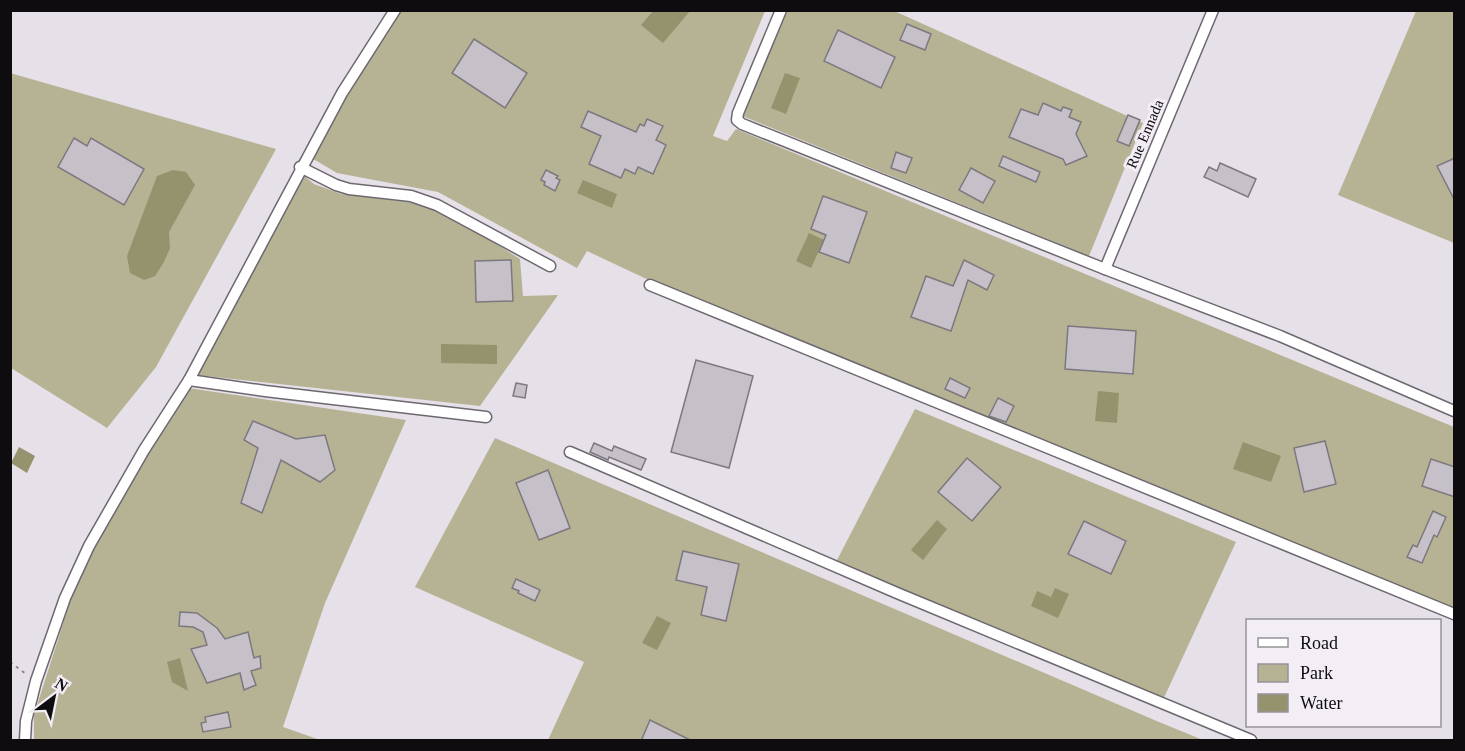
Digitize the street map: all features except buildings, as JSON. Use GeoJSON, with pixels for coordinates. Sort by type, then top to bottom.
{"type":"FeatureCollection","features":[{"type":"Feature","properties":{"kind":"street"},"geometry":{"type":"LineString","coordinates":[[25,741],[26,721],[36,681],[65,598],[89,546],[144,450],[189,380],[300,167],[342,93],[395,10]]}},
{"type":"Feature","properties":{"kind":"street"},"geometry":{"type":"LineString","coordinates":[[781,10],[738,113],[739,122],[1105,269],[1280,336],[1455,411]]}},
{"type":"Feature","properties":{"kind":"street","name":"Rue Ennada"},"geometry":{"type":"LineString","coordinates":[[1105,269],[1213,10]]}},
{"type":"Feature","properties":{"kind":"street"},"geometry":{"type":"LineString","coordinates":[[300,167],[336,185],[350,189],[411,196],[437,204],[550,266]]}},
{"type":"Feature","properties":{"kind":"street"},"geometry":{"type":"LineString","coordinates":[[650,285],[1455,614]]}},
{"type":"Feature","properties":{"kind":"street"},"geometry":{"type":"LineString","coordinates":[[189,380],[265,392],[486,417]]}},
{"type":"Feature","properties":{"kind":"street"},"geometry":{"type":"LineString","coordinates":[[570,452],[897,593],[1251,741]]}},
{"type":"Feature","properties":{"kind":"path"},"geometry":{"type":"LineString","coordinates":[[10,662],[36,681]]}},
{"type":"Feature","properties":{"kind":"green space"},"geometry":{"type":"Polygon","coordinates":[[[892,10],[1143,123],[1089,256],[740,115],[785,11],[892,10]]]}},
{"type":"Feature","properties":{"kind":"green space"},"geometry":{"type":"Polygon","coordinates":[[[399,11],[765,11],[713,136],[727,141],[736,129],[1454,427],[1454,612],[672,291],[587,251],[577,268],[438,192],[337,173],[310,157],[369,56],[399,11]]]}},
{"type":"Feature","properties":{"kind":"green space"},"geometry":{"type":"Polygon","coordinates":[[[1416,11],[1454,11],[1454,243],[1338,195],[1416,11]]]}},
{"type":"Feature","properties":{"kind":"green space"},"geometry":{"type":"Polygon","coordinates":[[[10,73],[276,149],[156,367],[107,428],[11,368],[10,73]]]}},
{"type":"Feature","properties":{"kind":"green space"},"geometry":{"type":"Polygon","coordinates":[[[303,175],[314,184],[341,194],[423,204],[474,230],[520,259],[523,296],[558,295],[480,406],[197,375],[303,175]]]}},
{"type":"Feature","properties":{"kind":"green space"},"geometry":{"type":"Polygon","coordinates":[[[188,388],[406,420],[325,603],[283,727],[320,740],[34,740],[34,715],[89,542],[188,388]]]}},
{"type":"Feature","properties":{"kind":"green space"},"geometry":{"type":"Polygon","coordinates":[[[915,409],[1236,542],[1162,702],[835,564],[915,409]]]}},
{"type":"Feature","properties":{"kind":"green space"},"geometry":{"type":"Polygon","coordinates":[[[495,438],[1203,740],[548,740],[584,662],[415,587],[495,438]]]}},
{"type":"Feature","properties":{"kind":"water"},"geometry":{"type":"Polygon","coordinates":[[[653,11],[690,11],[663,43],[641,25],[653,11]]]}},
{"type":"Feature","properties":{"kind":"water"},"geometry":{"type":"Polygon","coordinates":[[[785,73],[800,78],[786,114],[771,108],[785,73]]]}},
{"type":"Feature","properties":{"kind":"water"},"geometry":{"type":"Polygon","coordinates":[[[173,170],[186,172],[195,185],[169,232],[170,248],[164,262],[155,276],[144,280],[130,273],[127,256],[157,176],[173,170]]]}},
{"type":"Feature","properties":{"kind":"water"},"geometry":{"type":"Polygon","coordinates":[[[583,180],[617,194],[612,208],[577,193],[583,180]]]}},
{"type":"Feature","properties":{"kind":"water"},"geometry":{"type":"Polygon","coordinates":[[[809,233],[824,240],[811,268],[796,261],[809,233]]]}},
{"type":"Feature","properties":{"kind":"water"},"geometry":{"type":"Polygon","coordinates":[[[441,344],[497,345],[497,364],[441,363],[441,344]]]}},
{"type":"Feature","properties":{"kind":"water"},"geometry":{"type":"Polygon","coordinates":[[[1098,391],[1119,393],[1117,423],[1095,421],[1098,391]]]}},
{"type":"Feature","properties":{"kind":"water"},"geometry":{"type":"Polygon","coordinates":[[[1243,442],[1281,456],[1271,482],[1233,469],[1243,442]]]}},
{"type":"Feature","properties":{"kind":"water"},"geometry":{"type":"Polygon","coordinates":[[[19,447],[35,456],[27,473],[11,463],[19,447]]]}},
{"type":"Feature","properties":{"kind":"water"},"geometry":{"type":"Polygon","coordinates":[[[937,520],[947,529],[923,560],[911,550],[937,520]]]}},
{"type":"Feature","properties":{"kind":"water"},"geometry":{"type":"Polygon","coordinates":[[[1055,588],[1069,594],[1058,618],[1031,606],[1037,591],[1051,597],[1055,588]]]}},
{"type":"Feature","properties":{"kind":"water"},"geometry":{"type":"Polygon","coordinates":[[[657,616],[671,623],[657,650],[642,643],[657,616]]]}},
{"type":"Feature","properties":{"kind":"water"},"geometry":{"type":"Polygon","coordinates":[[[180,658],[188,691],[172,682],[167,662],[180,658]]]}}]}
